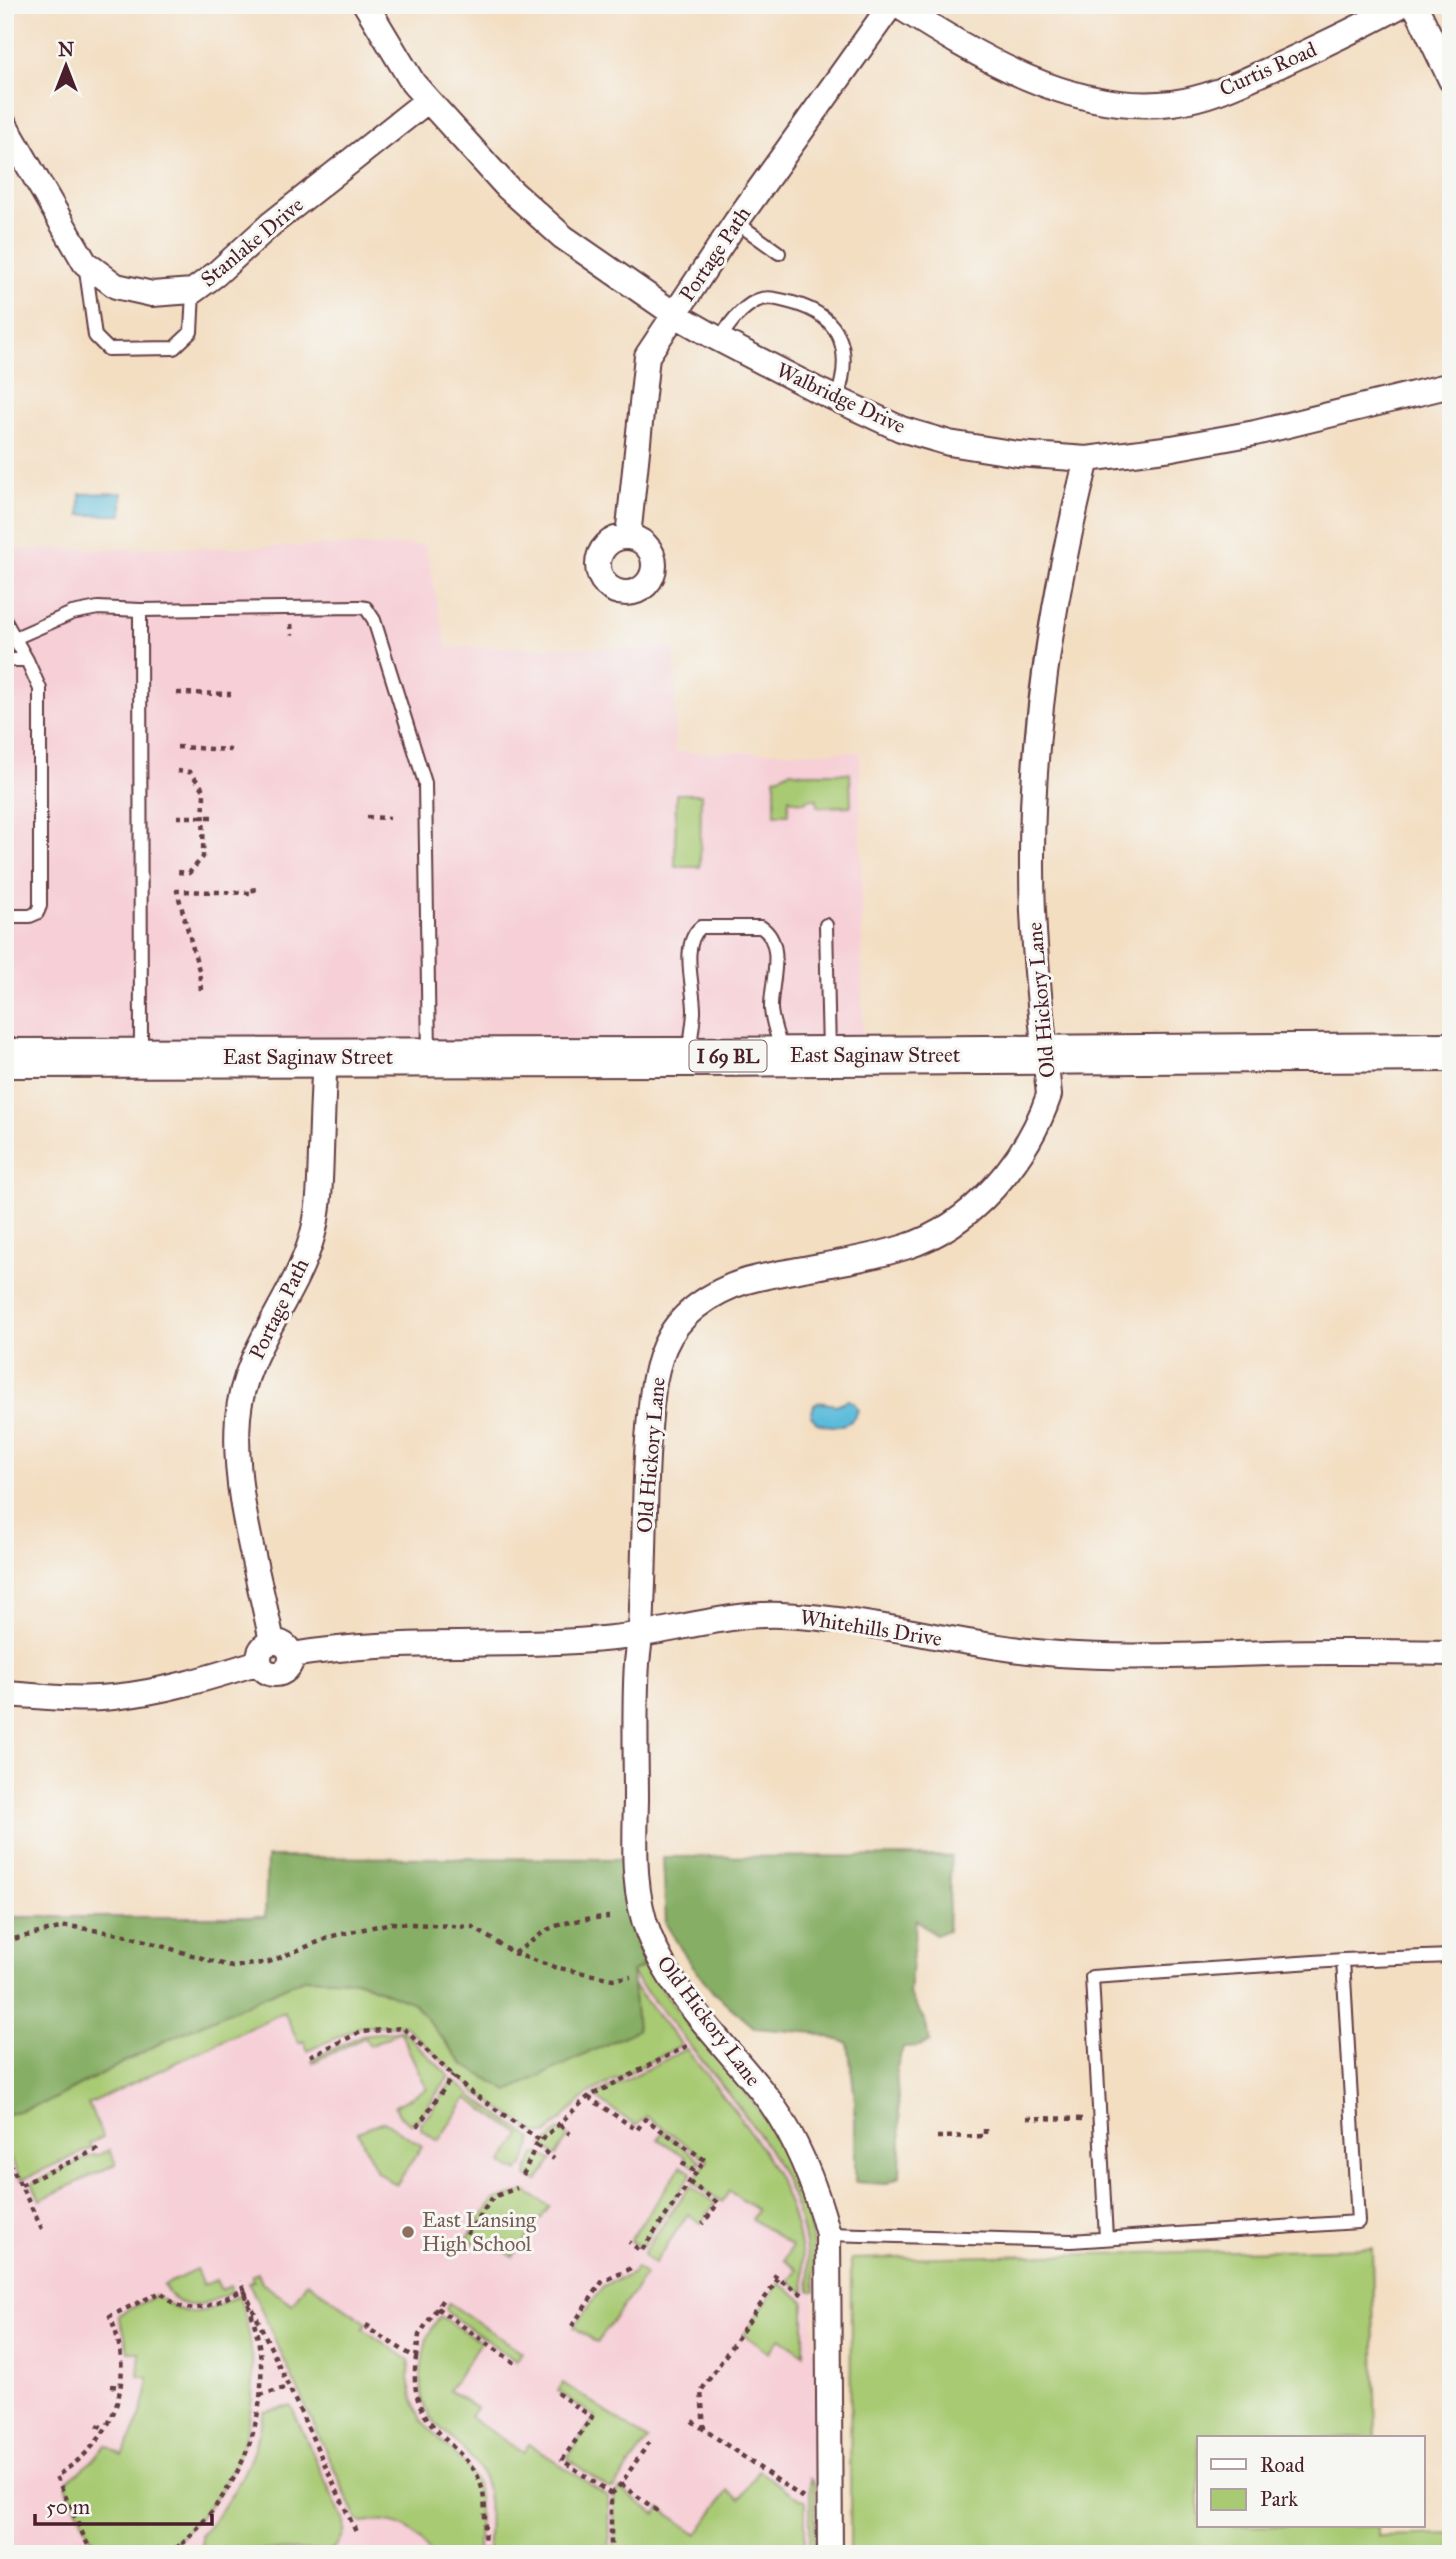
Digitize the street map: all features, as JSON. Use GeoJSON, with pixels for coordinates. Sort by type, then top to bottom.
{"type":"FeatureCollection","features":[{"type":"Feature","properties":{"kind":"main road","name":"East Saginaw Street"},"geometry":{"type":"LineString","coordinates":[[5,1058],[1451,1052]]}},
{"type":"Feature","properties":{"kind":"street","name":"Walbridge Drive"},"geometry":{"type":"LineString","coordinates":[[366,5],[413,83],[507,187],[564,237],[674,314],[837,399],[901,429],[949,443],[1018,454],[1087,460],[1255,433],[1451,385]]}},
{"type":"Feature","properties":{"kind":"street","name":"Portage Path"},"geometry":{"type":"LineString","coordinates":[[628,537],[647,356],[736,222],[891,5]]}},
{"type":"Feature","properties":{"kind":"street","name":"Curtis Road"},"geometry":{"type":"LineString","coordinates":[[897,5],[977,54],[1026,78],[1108,101],[1141,104],[1173,103],[1224,91],[1401,5]]}},
{"type":"Feature","properties":{"kind":"street"},"geometry":{"type":"LineString","coordinates":[[1415,5],[1451,80]]}},
{"type":"Feature","properties":{"kind":"street","name":"Stanlake Drive"},"geometry":{"type":"LineString","coordinates":[[5,125],[85,263],[116,286],[152,294],[193,291],[271,224],[428,100]]}},
{"type":"Feature","properties":{"kind":"street","name":"Old Hickory Lane"},"geometry":{"type":"LineString","coordinates":[[830,2554],[828,2234],[813,2182],[787,2129],[771,2104],[681,1993],[648,1933],[638,1897],[635,1860],[637,1664],[651,1401],[659,1363],[671,1334],[694,1307],[743,1281],[907,1247],[936,1233],[967,1213],[999,1182],[1042,1116],[1049,1095],[1034,938],[1032,869],[1038,731],[1056,594],[1087,460]]}},
{"type":"Feature","properties":{"kind":"street","name":"Portage Path"},"geometry":{"type":"LineString","coordinates":[[275,1653],[246,1517],[239,1460],[238,1416],[256,1350],[299,1273],[312,1238],[319,1205],[325,1057]]}},
{"type":"Feature","properties":{"kind":"street","name":"Whitehills Drive"},"geometry":{"type":"LineString","coordinates":[[5,1694],[111,1698],[157,1690],[275,1653],[359,1647],[611,1639],[740,1618],[777,1615],[830,1618],[990,1647],[1058,1654],[1121,1657],[1353,1651],[1451,1653]]}},
{"type":"Feature","properties":{"kind":"lane"},"geometry":{"type":"LineString","coordinates":[[736,222],[779,253]]}},
{"type":"Feature","properties":{"kind":"lane"},"geometry":{"type":"LineString","coordinates":[[85,263],[95,336],[108,349],[174,348],[191,332],[193,291]]}},
{"type":"Feature","properties":{"kind":"lane"},"geometry":{"type":"LineString","coordinates":[[719,339],[734,318],[758,299],[774,298],[800,305],[830,321],[839,335],[845,356],[845,376],[837,399]]}},
{"type":"Feature","properties":{"kind":"lane"},"geometry":{"type":"LineString","coordinates":[[15,638],[72,613],[98,608],[366,608],[370,613],[425,783],[429,1057]]}},
{"type":"Feature","properties":{"kind":"lane"},"geometry":{"type":"LineString","coordinates":[[140,610],[141,1058]]}},
{"type":"Feature","properties":{"kind":"lane"},"geometry":{"type":"LineString","coordinates":[[5,621],[40,689],[40,906],[37,913],[30,916],[5,916]]}},
{"type":"Feature","properties":{"kind":"lane"},"geometry":{"type":"LineString","coordinates":[[5,660],[27,660]]}},
{"type":"Feature","properties":{"kind":"lane"},"geometry":{"type":"LineString","coordinates":[[826,925],[829,1055]]}},
{"type":"Feature","properties":{"kind":"lane"},"geometry":{"type":"LineString","coordinates":[[688,1057],[694,1011],[690,943],[694,933],[701,927],[761,927],[768,932],[774,942],[775,985],[771,996],[771,1012],[783,1055]]}},
{"type":"Feature","properties":{"kind":"lane"},"geometry":{"type":"LineString","coordinates":[[1106,2238],[1092,1976],[1451,1956]]}},
{"type":"Feature","properties":{"kind":"lane"},"geometry":{"type":"LineString","coordinates":[[828,2234],[1071,2241],[1358,2222],[1343,1960]]}},
{"type":"Feature","properties":{"kind":"path"},"geometry":{"type":"LineString","coordinates":[[291,623],[292,635]]}},
{"type":"Feature","properties":{"kind":"path"},"geometry":{"type":"LineString","coordinates":[[177,693],[231,694]]}},
{"type":"Feature","properties":{"kind":"path"},"geometry":{"type":"LineString","coordinates":[[177,747],[231,750]]}},
{"type":"Feature","properties":{"kind":"path"},"geometry":{"type":"LineString","coordinates":[[177,771],[190,772],[204,790],[203,857],[189,873],[177,872]]}},
{"type":"Feature","properties":{"kind":"path"},"geometry":{"type":"LineString","coordinates":[[177,817],[213,817]]}},
{"type":"Feature","properties":{"kind":"path"},"geometry":{"type":"LineString","coordinates":[[367,817],[390,818]]}},
{"type":"Feature","properties":{"kind":"path"},"geometry":{"type":"LineString","coordinates":[[201,990],[199,970],[177,891],[254,893],[253,884]]}},
{"type":"Feature","properties":{"kind":"path"},"geometry":{"type":"LineString","coordinates":[[513,1953],[548,1930],[589,1918],[609,1917]]}},
{"type":"Feature","properties":{"kind":"path"},"geometry":{"type":"LineString","coordinates":[[5,1941],[68,1926],[125,1935],[232,1967],[269,1962],[333,1936],[391,1923],[473,1927],[513,1953],[554,1967],[613,1979],[631,1977]]}},
{"type":"Feature","properties":{"kind":"path"},"geometry":{"type":"LineString","coordinates":[[310,2056],[361,2032],[403,2028],[468,2090],[539,2143],[554,2159]]}},
{"type":"Feature","properties":{"kind":"path"},"geometry":{"type":"LineString","coordinates":[[523,2175],[539,2143],[589,2097],[687,2046]]}},
{"type":"Feature","properties":{"kind":"path"},"geometry":{"type":"LineString","coordinates":[[416,2127],[453,2076]]}},
{"type":"Feature","properties":{"kind":"path"},"geometry":{"type":"LineString","coordinates":[[589,2097],[637,2130],[645,2119],[705,2160],[640,2252],[629,2242]]}},
{"type":"Feature","properties":{"kind":"path"},"geometry":{"type":"LineString","coordinates":[[1027,2118],[1100,2119]]}},
{"type":"Feature","properties":{"kind":"path"},"geometry":{"type":"LineString","coordinates":[[560,2125],[570,2134]]}},
{"type":"Feature","properties":{"kind":"path"},"geometry":{"type":"LineString","coordinates":[[937,2137],[985,2136],[985,2127]]}},
{"type":"Feature","properties":{"kind":"path"},"geometry":{"type":"LineString","coordinates":[[21,2185],[102,2147]]}},
{"type":"Feature","properties":{"kind":"path"},"geometry":{"type":"LineString","coordinates":[[5,2153],[42,2229]]}},
{"type":"Feature","properties":{"kind":"path"},"geometry":{"type":"LineString","coordinates":[[682,2162],[696,2172]]}},
{"type":"Feature","properties":{"kind":"path"},"geometry":{"type":"LineString","coordinates":[[689,2182],[718,2203],[703,2224]]}},
{"type":"Feature","properties":{"kind":"path"},"geometry":{"type":"LineString","coordinates":[[461,2243],[493,2197],[517,2188]]}},
{"type":"Feature","properties":{"kind":"path"},"geometry":{"type":"LineString","coordinates":[[572,2326],[602,2282],[633,2265]]}},
{"type":"Feature","properties":{"kind":"path"},"geometry":{"type":"LineString","coordinates":[[704,2429],[701,2391],[775,2277],[807,2298]]}},
{"type":"Feature","properties":{"kind":"path"},"geometry":{"type":"LineString","coordinates":[[240,2281],[358,2534]]}},
{"type":"Feature","properties":{"kind":"path"},"geometry":{"type":"LineString","coordinates":[[92,2554],[56,2476],[85,2456],[106,2429],[116,2408],[122,2365],[119,2343],[110,2316],[161,2292],[176,2305],[198,2310],[244,2290]]}},
{"type":"Feature","properties":{"kind":"path"},"geometry":{"type":"LineString","coordinates":[[168,2554],[183,2543],[221,2501],[251,2442],[260,2395],[261,2364],[255,2324],[244,2290]]}},
{"type":"Feature","properties":{"kind":"path"},"geometry":{"type":"LineString","coordinates":[[443,2299],[419,2335],[415,2397],[428,2423],[469,2463],[482,2490],[484,2554]]}},
{"type":"Feature","properties":{"kind":"path"},"geometry":{"type":"LineString","coordinates":[[437,2308],[515,2363]]}},
{"type":"Feature","properties":{"kind":"path"},"geometry":{"type":"LineString","coordinates":[[369,2324],[367,2328],[416,2358]]}},
{"type":"Feature","properties":{"kind":"path"},"geometry":{"type":"LineString","coordinates":[[111,2386],[121,2387]]}},
{"type":"Feature","properties":{"kind":"path"},"geometry":{"type":"LineString","coordinates":[[260,2395],[289,2387]]}},
{"type":"Feature","properties":{"kind":"path"},"geometry":{"type":"LineString","coordinates":[[557,2393],[592,2417],[562,2460],[611,2494]]}},
{"type":"Feature","properties":{"kind":"path"},"geometry":{"type":"LineString","coordinates":[[692,2421],[807,2500]]}},
{"type":"Feature","properties":{"kind":"path"},"geometry":{"type":"LineString","coordinates":[[97,2425],[106,2429]]}},
{"type":"Feature","properties":{"kind":"path"},"geometry":{"type":"LineString","coordinates":[[611,2554],[611,2494],[621,2484],[650,2441]]}},
{"type":"Feature","properties":{"kind":"path"},"geometry":{"type":"LineString","coordinates":[[621,2484],[656,2510],[658,2506]]}},
{"type":"Feature","properties":{"kind":"path"},"geometry":{"type":"LineString","coordinates":[[183,2543],[187,2554]]}},
{"type":"Feature","properties":{"kind":"shaded area"},"geometry":{"type":"Polygon","coordinates":[[[425,545],[447,647],[675,648],[675,752],[860,752],[863,1068],[5,1070],[5,550],[425,545]]]}},
{"type":"Feature","properties":{"kind":"shaded area","name":"East Lansing High School"},"geometry":{"type":"Polygon","coordinates":[[[5,1915],[629,1915],[645,1965],[663,1995],[773,2130],[783,2147],[805,2201],[814,2262],[815,2554],[5,2554],[5,1915]]]}},
{"type":"Feature","properties":{"kind":"green space"},"geometry":{"type":"Polygon","coordinates":[[[790,771],[850,773],[851,806],[818,807],[817,799],[808,799],[805,802],[789,798],[788,814],[775,814],[775,778],[790,771]]]}},
{"type":"Feature","properties":{"kind":"green space"},"geometry":{"type":"Polygon","coordinates":[[[676,794],[701,794],[700,867],[675,867],[676,794]]]}},
{"type":"Feature","properties":{"kind":"green space"},"geometry":{"type":"Polygon","coordinates":[[[951,1856],[948,1931],[935,1935],[916,1919],[909,1995],[925,2021],[930,2042],[903,2047],[896,2070],[901,2139],[900,2177],[886,2184],[855,2182],[855,2100],[848,2043],[815,2033],[755,2028],[713,1992],[684,1954],[666,1924],[663,1857],[951,1856]]]}},
{"type":"Feature","properties":{"kind":"green space"},"geometry":{"type":"Polygon","coordinates":[[[267,1857],[621,1859],[629,1915],[645,1965],[632,1972],[637,2030],[508,2091],[463,2064],[414,2003],[356,1980],[305,1978],[164,2041],[50,2101],[5,2115],[5,1917],[265,1917],[267,1857]]]}},
{"type":"Feature","properties":{"kind":"green space"},"geometry":{"type":"Polygon","coordinates":[[[645,1965],[684,2018],[749,2097],[786,2152],[799,2181],[810,2222],[815,2291],[810,2291],[802,2226],[782,2172],[751,2123],[637,1980],[632,1972],[645,1965]]]}},
{"type":"Feature","properties":{"kind":"green space"},"geometry":{"type":"Polygon","coordinates":[[[305,1978],[356,1980],[414,2003],[463,2064],[637,2030],[633,1985],[682,2045],[589,2093],[546,2134],[537,2134],[476,2092],[404,2025],[359,2027],[308,2051],[304,2041],[299,2043],[284,2012],[88,2104],[103,2137],[90,2143],[92,2148],[21,2180],[5,2147],[5,2115],[50,2101],[164,2041],[305,1978]]]}},
{"type":"Feature","properties":{"kind":"green space"},"geometry":{"type":"Polygon","coordinates":[[[402,2030],[449,2076],[417,2121],[412,2124],[399,2115],[395,2106],[427,2089],[400,2031],[370,2046],[365,2037],[313,2062],[312,2059],[362,2035],[402,2030]]]}},
{"type":"Feature","properties":{"kind":"green space"},"geometry":{"type":"Polygon","coordinates":[[[686,2049],[751,2133],[783,2188],[802,2254],[805,2293],[789,2281],[797,2269],[784,2260],[792,2246],[752,2219],[757,2210],[729,2191],[722,2202],[693,2182],[708,2160],[646,2116],[636,2126],[594,2096],[686,2049]]]}},
{"type":"Feature","properties":{"kind":"green space"},"geometry":{"type":"Polygon","coordinates":[[[453,2080],[533,2139],[518,2172],[502,2163],[521,2135],[467,2098],[438,2141],[421,2129],[421,2124],[453,2080]]]}},
{"type":"Feature","properties":{"kind":"green space"},"geometry":{"type":"Polygon","coordinates":[[[384,2121],[422,2146],[396,2185],[377,2172],[358,2132],[384,2121]]]}},
{"type":"Feature","properties":{"kind":"green space"},"geometry":{"type":"Polygon","coordinates":[[[559,2130],[569,2136],[556,2155],[543,2146],[559,2130]]]}},
{"type":"Feature","properties":{"kind":"green space"},"geometry":{"type":"Polygon","coordinates":[[[663,2132],[701,2161],[696,2168],[684,2160],[686,2157],[658,2139],[663,2132]]]}},
{"type":"Feature","properties":{"kind":"green space"},"geometry":{"type":"Polygon","coordinates":[[[109,2150],[116,2164],[40,2200],[32,2183],[109,2150]]]}},
{"type":"Feature","properties":{"kind":"green space"},"geometry":{"type":"Polygon","coordinates":[[[535,2154],[552,2160],[538,2181],[527,2177],[535,2154]]]}},
{"type":"Feature","properties":{"kind":"green space"},"geometry":{"type":"Polygon","coordinates":[[[681,2166],[692,2173],[641,2248],[630,2240],[681,2166]]]}},
{"type":"Feature","properties":{"kind":"green space"},"geometry":{"type":"Polygon","coordinates":[[[690,2186],[715,2203],[701,2223],[688,2214],[654,2264],[644,2256],[645,2251],[690,2186]]]}},
{"type":"Feature","properties":{"kind":"green space"},"geometry":{"type":"Polygon","coordinates":[[[525,2191],[550,2206],[513,2257],[485,2238],[479,2247],[472,2242],[468,2247],[463,2244],[493,2201],[525,2191]]]}},
{"type":"Feature","properties":{"kind":"green space"},"geometry":{"type":"Polygon","coordinates":[[[1372,2248],[1376,2436],[1197,2436],[1197,2528],[1378,2528],[1378,2536],[1451,2534],[1451,2554],[850,2554],[851,2259],[1372,2248]]]}},
{"type":"Feature","properties":{"kind":"green space"},"geometry":{"type":"Polygon","coordinates":[[[636,2268],[646,2275],[597,2343],[574,2327],[603,2286],[632,2274],[636,2268]]]}},
{"type":"Feature","properties":{"kind":"green space"},"geometry":{"type":"Polygon","coordinates":[[[196,2270],[203,2285],[216,2280],[221,2290],[230,2286],[232,2292],[195,2305],[178,2302],[164,2285],[196,2270]]]}},
{"type":"Feature","properties":{"kind":"green space"},"geometry":{"type":"Polygon","coordinates":[[[258,2273],[262,2283],[292,2304],[307,2282],[367,2323],[363,2329],[409,2360],[408,2379],[421,2420],[466,2466],[476,2483],[479,2503],[478,2554],[431,2554],[409,2529],[394,2523],[362,2523],[357,2519],[249,2283],[254,2281],[252,2276],[258,2273]]]}},
{"type":"Feature","properties":{"kind":"green space"},"geometry":{"type":"Polygon","coordinates":[[[779,2283],[804,2301],[804,2354],[780,2338],[769,2353],[744,2334],[779,2283]]]}},
{"type":"Feature","properties":{"kind":"green space"},"geometry":{"type":"Polygon","coordinates":[[[239,2295],[252,2356],[253,2387],[242,2445],[230,2473],[214,2499],[193,2524],[166,2549],[147,2555],[113,2544],[94,2545],[67,2488],[67,2481],[92,2461],[106,2445],[122,2455],[140,2418],[149,2378],[138,2376],[140,2352],[128,2352],[118,2315],[156,2296],[178,2309],[196,2312],[239,2295]]]}},
{"type":"Feature","properties":{"kind":"green space"},"geometry":{"type":"Polygon","coordinates":[[[449,2303],[522,2352],[516,2361],[448,2313],[446,2308],[449,2303]]]}},
{"type":"Feature","properties":{"kind":"green space"},"geometry":{"type":"Polygon","coordinates":[[[440,2316],[481,2342],[449,2390],[476,2408],[470,2417],[523,2453],[529,2444],[608,2496],[609,2554],[488,2554],[488,2502],[485,2482],[471,2458],[439,2427],[424,2404],[421,2388],[424,2351],[429,2334],[440,2316]]]}},
{"type":"Feature","properties":{"kind":"green space"},"geometry":{"type":"Polygon","coordinates":[[[563,2383],[648,2440],[614,2488],[608,2488],[568,2459],[595,2417],[558,2391],[563,2383]]]}},
{"type":"Feature","properties":{"kind":"green space"},"geometry":{"type":"Polygon","coordinates":[[[291,2406],[344,2522],[341,2541],[326,2551],[206,2550],[201,2546],[201,2534],[224,2507],[242,2478],[255,2446],[264,2412],[291,2406]]]}},
{"type":"Feature","properties":{"kind":"green space"},"geometry":{"type":"Polygon","coordinates":[[[759,2471],[805,2502],[805,2554],[614,2554],[614,2495],[620,2489],[656,2514],[660,2508],[697,2534],[728,2491],[740,2499],[759,2471]]]}},
{"type":"Feature","properties":{"kind":"green space"},"geometry":{"type":"Polygon","coordinates":[[[810,2479],[815,2485],[815,2554],[810,2554],[810,2479]]]}},
{"type":"Feature","properties":{"kind":"water"},"geometry":{"type":"Polygon","coordinates":[[[122,493],[122,515],[80,515],[80,494],[122,493]]]}},
{"type":"Feature","properties":{"kind":"water"},"geometry":{"type":"Polygon","coordinates":[[[848,1400],[858,1409],[856,1415],[847,1423],[823,1425],[811,1416],[814,1405],[818,1402],[836,1405],[848,1400]]]}},
{"type":"Feature","properties":{"kind":"place","name":"East Lansing High School"},"geometry":{"type":"Point","coordinates":[408,2232]}}]}
